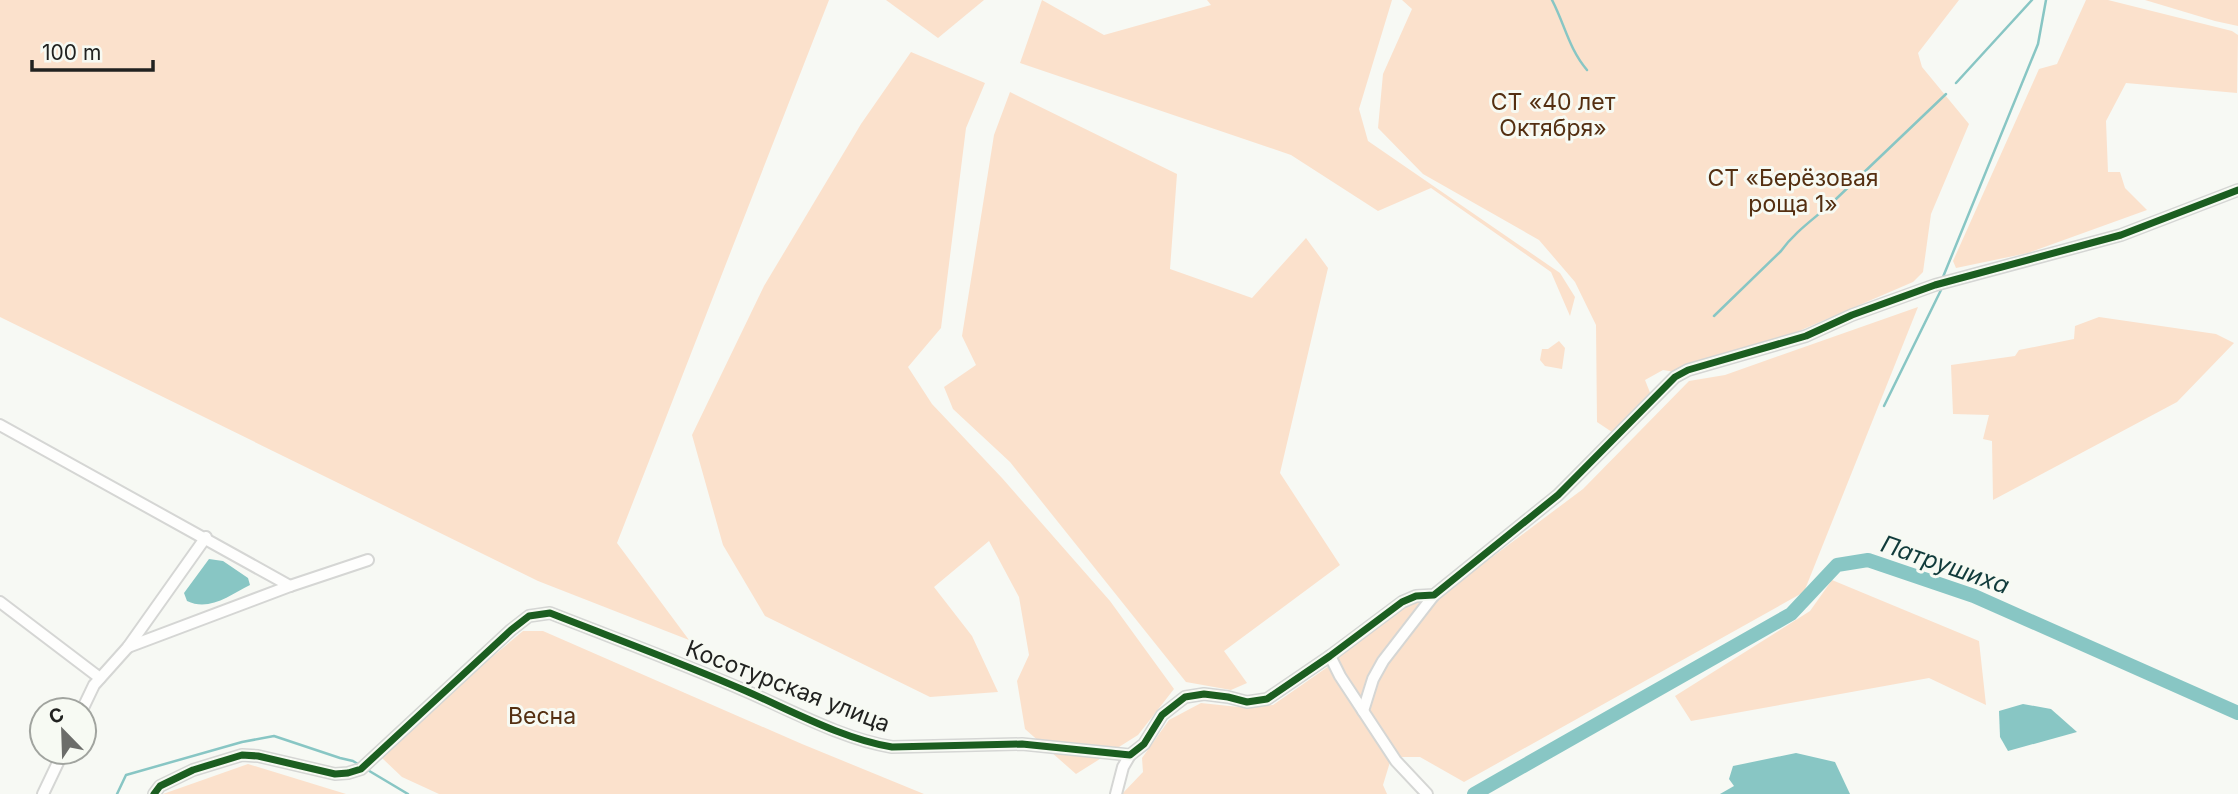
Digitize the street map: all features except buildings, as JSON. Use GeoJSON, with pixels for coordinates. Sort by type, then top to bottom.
{"type":"FeatureCollection","features":[{"type":"Feature","properties":{"kind":"street"},"geometry":{"type":"LineString","coordinates":[[1363,711],[1373,679],[1383,661],[1434,595],[1558,495],[1675,377],[1688,370],[1806,336],[1852,314],[1935,285],[2121,235],[2238,190]]}},
{"type":"Feature","properties":{"kind":"street"},"geometry":{"type":"LineString","coordinates":[[0,425],[290,586]]}},
{"type":"Feature","properties":{"kind":"street"},"geometry":{"type":"LineString","coordinates":[[89,696],[94,685],[128,648],[206,537]]}},
{"type":"Feature","properties":{"kind":"street"},"geometry":{"type":"LineString","coordinates":[[128,648],[290,586],[368,560]]}},
{"type":"Feature","properties":{"kind":"street"},"geometry":{"type":"LineString","coordinates":[[1116,794],[1123,767],[1130,755],[1144,744],[1161,715],[1185,697],[1204,694],[1247,702],[1267,699],[1402,602],[1416,596],[1434,595]]}},
{"type":"Feature","properties":{"kind":"street"},"geometry":{"type":"LineString","coordinates":[[0,603],[100,678]]}},
{"type":"Feature","properties":{"kind":"street","name":"Косотурская улица"},"geometry":{"type":"LineString","coordinates":[[154,794],[160,786],[192,770],[242,755],[258,755],[335,774],[361,769],[511,629],[529,617],[550,613],[743,689],[818,723],[876,744],[892,747],[1021,744],[1130,755]]}},
{"type":"Feature","properties":{"kind":"street"},"geometry":{"type":"LineString","coordinates":[[1330,656],[1340,676],[1396,761],[1427,794]]}},
{"type":"Feature","properties":{"kind":"street"},"geometry":{"type":"LineString","coordinates":[[43,794],[56,766]]}},
{"type":"Feature","properties":{"kind":"green space"},"geometry":{"type":"Polygon","coordinates":[[[0,0],[829,0],[617,543],[689,640],[538,581],[0,317],[0,0]]]}},
{"type":"Feature","properties":{"kind":"green space"},"geometry":{"type":"Polygon","coordinates":[[[886,0],[984,0],[938,38],[886,0]]]}},
{"type":"Feature","properties":{"kind":"green space"},"geometry":{"type":"Polygon","coordinates":[[[1042,0],[1104,35],[1211,5],[1207,0],[1392,0],[1359,109],[1368,141],[1560,273],[1575,297],[1570,316],[1551,272],[1431,188],[1378,211],[1291,155],[1020,63],[1042,0]]]}},
{"type":"Feature","properties":{"kind":"green space"},"geometry":{"type":"Polygon","coordinates":[[[1402,0],[1959,0],[1918,53],[1922,67],[1969,124],[1931,214],[1923,272],[1913,282],[1799,331],[1675,372],[1663,370],[1645,380],[1651,395],[1612,432],[1597,422],[1596,325],[1575,282],[1539,240],[1423,174],[1378,128],[1383,74],[1412,9],[1402,0]]]}},
{"type":"Feature","properties":{"kind":"green space"},"geometry":{"type":"Polygon","coordinates":[[[2086,0],[2108,0],[2232,31],[2238,35],[2237,93],[2126,83],[2106,121],[2108,172],[2120,172],[2125,188],[2147,210],[2028,253],[1956,268],[1953,261],[2039,69],[2057,64],[2086,0]]]}},
{"type":"Feature","properties":{"kind":"green space"},"geometry":{"type":"Polygon","coordinates":[[[2145,0],[2238,0],[2238,26],[2215,21],[2145,0]]]}},
{"type":"Feature","properties":{"kind":"green space"},"geometry":{"type":"Polygon","coordinates":[[[911,52],[985,83],[966,128],[941,328],[908,367],[932,404],[1002,478],[1110,601],[1174,689],[1138,735],[1076,774],[1025,729],[1017,681],[1029,655],[1019,597],[989,541],[934,587],[972,636],[998,692],[930,697],[765,616],[723,545],[692,435],[764,286],[861,124],[911,52]]]}},
{"type":"Feature","properties":{"kind":"green space"},"geometry":{"type":"Polygon","coordinates":[[[1010,92],[1177,174],[1170,269],[1252,298],[1306,238],[1328,268],[1280,473],[1340,565],[1224,651],[1247,683],[1231,690],[1186,682],[1010,462],[953,409],[944,387],[976,365],[962,336],[994,135],[1010,92]]]}},
{"type":"Feature","properties":{"kind":"green space"},"geometry":{"type":"Polygon","coordinates":[[[1918,307],[1804,592],[1464,782],[1420,757],[1399,757],[1370,714],[1372,692],[1383,668],[1432,602],[1583,489],[1689,381],[1725,375],[1918,307]]]}},
{"type":"Feature","properties":{"kind":"green space"},"geometry":{"type":"Polygon","coordinates":[[[2099,317],[2216,334],[2234,343],[2177,402],[1993,500],[1992,441],[1983,439],[1989,415],[1953,414],[1951,365],[2015,356],[2019,350],[2074,339],[2075,326],[2099,317]]]}},
{"type":"Feature","properties":{"kind":"green space"},"geometry":{"type":"Polygon","coordinates":[[[1559,341],[1565,348],[1562,369],[1545,366],[1540,360],[1542,349],[1548,349],[1559,341]]]}},
{"type":"Feature","properties":{"kind":"green space"},"geometry":{"type":"Polygon","coordinates":[[[1832,580],[1979,641],[1986,705],[1929,678],[1691,721],[1675,696],[1810,611],[1832,580]]]}},
{"type":"Feature","properties":{"kind":"green space"},"geometry":{"type":"Polygon","coordinates":[[[1424,599],[1363,702],[1337,662],[1339,653],[1406,602],[1424,599]]]}},
{"type":"Feature","properties":{"kind":"green space","name":"Весна"},"geometry":{"type":"Polygon","coordinates":[[[523,631],[543,631],[924,794],[439,794],[402,777],[382,758],[523,631]]]}},
{"type":"Feature","properties":{"kind":"green space"},"geometry":{"type":"Polygon","coordinates":[[[1329,666],[1390,762],[1383,785],[1387,794],[1122,794],[1143,772],[1142,758],[1169,720],[1201,703],[1248,708],[1273,705],[1329,666]]]}},
{"type":"Feature","properties":{"kind":"green space"},"geometry":{"type":"Polygon","coordinates":[[[248,764],[346,794],[163,794],[248,764]]]}},
{"type":"Feature","properties":{"kind":"water"},"geometry":{"type":"Polygon","coordinates":[[[209,559],[223,561],[248,578],[250,585],[211,603],[203,605],[187,601],[184,593],[209,559]]]}},
{"type":"Feature","properties":{"kind":"water"},"geometry":{"type":"Polygon","coordinates":[[[2023,704],[2051,709],[2077,732],[2008,751],[2000,737],[1999,711],[2023,704]]]}},
{"type":"Feature","properties":{"kind":"water"},"geometry":{"type":"Polygon","coordinates":[[[1796,753],[1835,762],[1850,794],[1720,794],[1734,786],[1729,779],[1733,766],[1796,753]]]}},
{"type":"Feature","properties":{"kind":"waterway"},"geometry":{"type":"LineString","coordinates":[[1552,0],[1571,45],[1587,70]]}},
{"type":"Feature","properties":{"kind":"waterway"},"geometry":{"type":"LineString","coordinates":[[1956,83],[2032,0]]}},
{"type":"Feature","properties":{"kind":"waterway"},"geometry":{"type":"LineString","coordinates":[[1943,277],[2038,44],[2046,0]]}},
{"type":"Feature","properties":{"kind":"waterway"},"geometry":{"type":"LineString","coordinates":[[1714,316],[1800,230],[1946,94]]}},
{"type":"Feature","properties":{"kind":"waterway"},"geometry":{"type":"LineString","coordinates":[[1884,406],[1941,290]]}},
{"type":"Feature","properties":{"kind":"waterway","name":"Патрушиха"},"geometry":{"type":"LineString","coordinates":[[1474,794],[1791,614],[1837,565],[1868,560],[1974,596],[2238,713]]}},
{"type":"Feature","properties":{"kind":"waterway"},"geometry":{"type":"LineString","coordinates":[[117,794],[126,775],[242,742],[274,736],[353,761],[361,766]]}},
{"type":"Feature","properties":{"kind":"waterway"},"geometry":{"type":"LineString","coordinates":[[366,769],[408,794]]}},
{"type":"Feature","properties":{"kind":"cycle path"},"geometry":{"type":"LineString","coordinates":[[154,794],[160,786],[193,770],[242,755],[258,756],[335,774],[361,769],[511,630],[529,616],[550,613],[698,671],[836,731],[874,743],[892,747],[1022,744],[1130,755],[1144,744],[1162,715],[1185,697],[1204,694],[1247,702],[1267,699],[1402,602],[1416,596],[1434,595],[1558,495],[1675,377],[1688,370],[1806,336],[1852,315],[1935,285],[2121,235],[2238,190]]}},
{"type":"Feature","properties":{"kind":"park label","name":"СТ «40 лет Октября»"},"geometry":{"type":"Point","coordinates":[1553,115]}},
{"type":"Feature","properties":{"kind":"park label","name":"СТ «Берёзовая роща 1»"},"geometry":{"type":"Point","coordinates":[1793,191]}}]}
